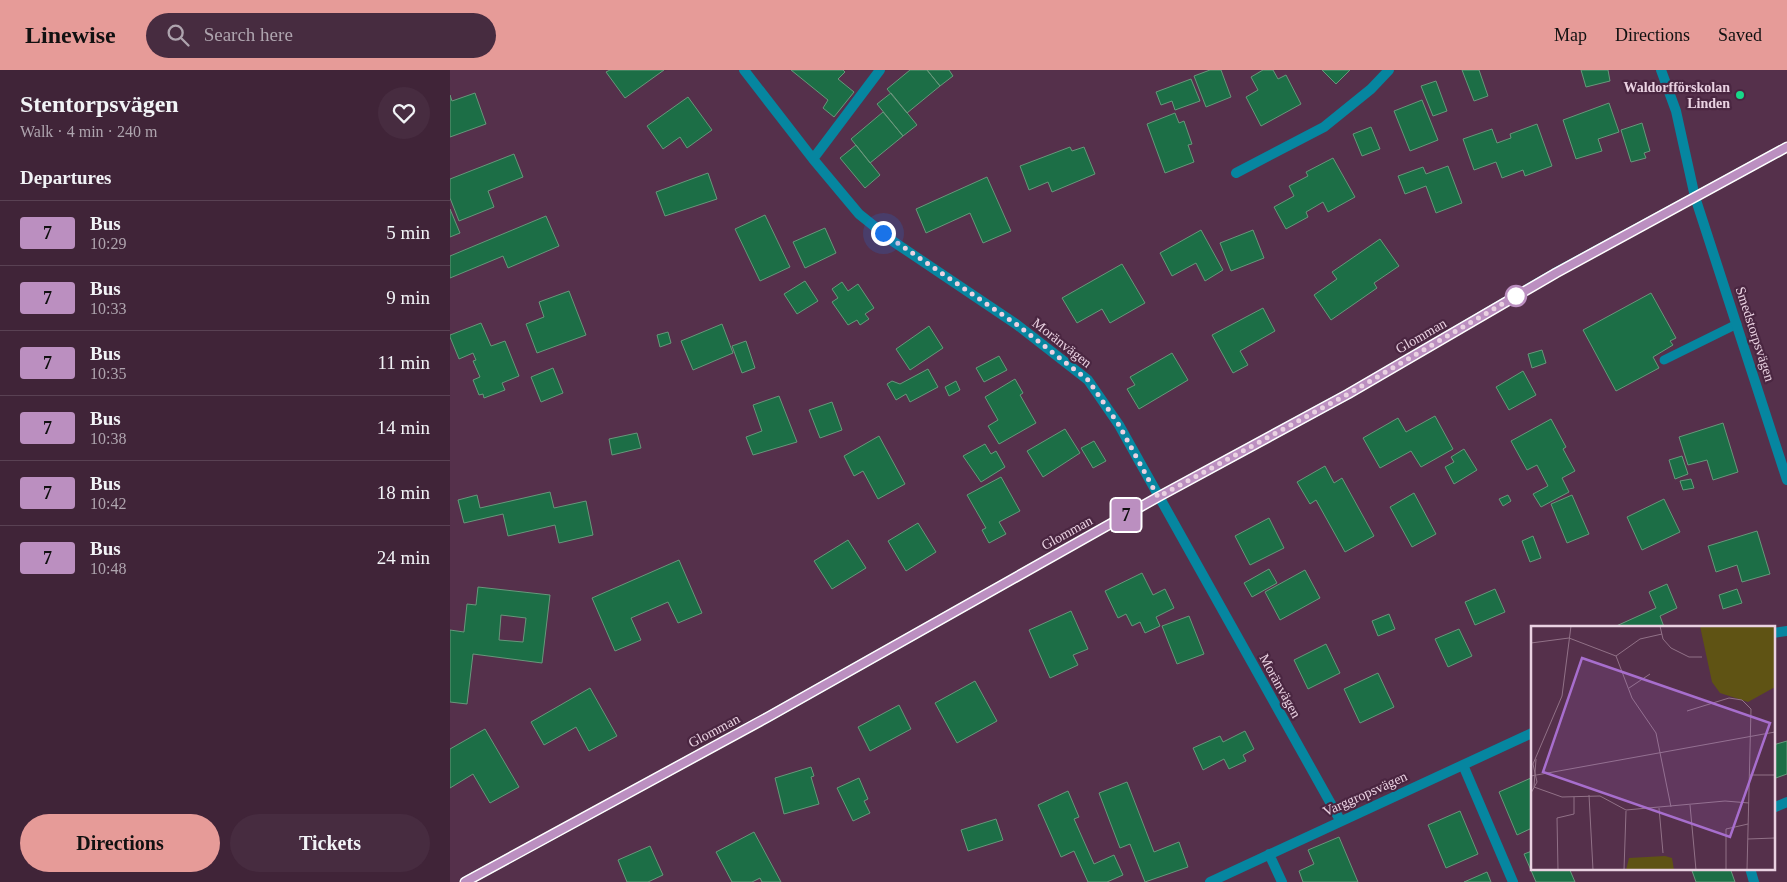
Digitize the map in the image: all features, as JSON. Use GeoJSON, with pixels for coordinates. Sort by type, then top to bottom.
{"type":"FeatureCollection","features":[{"type":"Feature","properties":{"kind":"street","name":"Moränvägen"},"geometry":{"type":"LineString","coordinates":[[744,70],[813,159],[859,214],[894,242],[1016,324],[1088,380],[1119,425],[1340,820]]}},
{"type":"Feature","properties":{"kind":"street"},"geometry":{"type":"LineString","coordinates":[[813,159],[880,70]]}},
{"type":"Feature","properties":{"kind":"street"},"geometry":{"type":"LineString","coordinates":[[1236,173],[1324,127],[1371,89],[1389,70]]}},
{"type":"Feature","properties":{"kind":"street","name":"Smedstorpsvägen"},"geometry":{"type":"LineString","coordinates":[[1661,70],[1676,110],[1695,197],[1737,324],[1782,446],[1787,480]]}},
{"type":"Feature","properties":{"kind":"street","name":"Glomman"},"geometry":{"type":"LineString","coordinates":[[464,882],[768,717],[1158,497],[1348,394],[1556,273],[1787,147]]}},
{"type":"Feature","properties":{"kind":"street"},"geometry":{"type":"LineString","coordinates":[[1774,633],[1787,631]]}},
{"type":"Feature","properties":{"kind":"street","name":"Varggropsvägen"},"geometry":{"type":"LineString","coordinates":[[1210,882],[1340,820],[1531,733]]}},
{"type":"Feature","properties":{"kind":"street"},"geometry":{"type":"LineString","coordinates":[[1462,765],[1513,882]]}},
{"type":"Feature","properties":{"kind":"street"},"geometry":{"type":"LineString","coordinates":[[1774,808],[1787,802]]}},
{"type":"Feature","properties":{"kind":"street"},"geometry":{"type":"LineString","coordinates":[[1269,854],[1282,882]]}},
{"type":"Feature","properties":{"kind":"lane"},"geometry":{"type":"LineString","coordinates":[[1664,360],[1737,324]]}},
{"type":"Feature","properties":{"kind":"building"},"geometry":{"type":"Polygon","coordinates":[[[610,70],[664,70],[625,98],[606,72],[610,70]]]}},
{"type":"Feature","properties":{"kind":"building"},"geometry":{"type":"Polygon","coordinates":[[[791,70],[843,70],[845,72],[838,79],[854,92],[834,117],[823,108],[828,100],[791,70]]]}},
{"type":"Feature","properties":{"kind":"building"},"geometry":{"type":"Polygon","coordinates":[[[910,70],[927,70],[940,86],[907,113],[887,89],[910,70]]]}},
{"type":"Feature","properties":{"kind":"building"},"geometry":{"type":"Polygon","coordinates":[[[927,70],[949,70],[953,76],[940,86],[927,70]]]}},
{"type":"Feature","properties":{"kind":"building"},"geometry":{"type":"Polygon","coordinates":[[[1210,70],[1221,70],[1231,97],[1206,107],[1194,76],[1210,70]]]}},
{"type":"Feature","properties":{"kind":"building"},"geometry":{"type":"Polygon","coordinates":[[[1263,70],[1273,70],[1278,79],[1286,75],[1301,104],[1261,126],[1246,97],[1258,90],[1251,77],[1263,70]]]}},
{"type":"Feature","properties":{"kind":"building"},"geometry":{"type":"Polygon","coordinates":[[[1322,70],[1350,70],[1336,84],[1322,70]]]}},
{"type":"Feature","properties":{"kind":"building"},"geometry":{"type":"Polygon","coordinates":[[[1462,70],[1479,70],[1488,96],[1474,101],[1462,70]]]}},
{"type":"Feature","properties":{"kind":"building"},"geometry":{"type":"Polygon","coordinates":[[[1581,70],[1608,70],[1610,81],[1586,87],[1581,70]]]}},
{"type":"Feature","properties":{"kind":"building"},"geometry":{"type":"Polygon","coordinates":[[[1191,79],[1200,101],[1175,110],[1172,101],[1161,105],[1156,92],[1191,79]]]}},
{"type":"Feature","properties":{"kind":"building"},"geometry":{"type":"Polygon","coordinates":[[[1436,81],[1447,111],[1433,116],[1421,86],[1436,81]]]}},
{"type":"Feature","properties":{"kind":"building"},"geometry":{"type":"Polygon","coordinates":[[[475,93],[486,124],[450,137],[450,95],[452,101],[475,93]]]}},
{"type":"Feature","properties":{"kind":"building"},"geometry":{"type":"Polygon","coordinates":[[[891,93],[917,125],[903,136],[877,104],[891,93]]]}},
{"type":"Feature","properties":{"kind":"building"},"geometry":{"type":"Polygon","coordinates":[[[688,97],[712,130],[687,148],[680,137],[663,149],[647,126],[688,97]]]}},
{"type":"Feature","properties":{"kind":"building"},"geometry":{"type":"Polygon","coordinates":[[[1422,100],[1438,140],[1410,151],[1394,111],[1422,100]]]}},
{"type":"Feature","properties":{"kind":"building"},"geometry":{"type":"Polygon","coordinates":[[[1609,103],[1619,132],[1598,139],[1602,151],[1576,159],[1563,120],[1609,103]]]}},
{"type":"Feature","properties":{"kind":"building"},"geometry":{"type":"Polygon","coordinates":[[[883,112],[903,136],[870,163],[851,139],[883,112]]]}},
{"type":"Feature","properties":{"kind":"building"},"geometry":{"type":"Polygon","coordinates":[[[1175,113],[1179,123],[1184,121],[1192,144],[1188,145],[1194,162],[1165,173],[1147,124],[1175,113]]]}},
{"type":"Feature","properties":{"kind":"building"},"geometry":{"type":"Polygon","coordinates":[[[1642,123],[1650,151],[1644,153],[1646,158],[1631,162],[1621,130],[1642,123]]]}},
{"type":"Feature","properties":{"kind":"building"},"geometry":{"type":"Polygon","coordinates":[[[1537,124],[1552,166],[1525,176],[1523,170],[1502,178],[1496,162],[1474,170],[1463,139],[1492,129],[1497,143],[1511,138],[1510,134],[1537,124]]]}},
{"type":"Feature","properties":{"kind":"building"},"geometry":{"type":"Polygon","coordinates":[[[1371,127],[1380,149],[1362,156],[1353,134],[1371,127]]]}},
{"type":"Feature","properties":{"kind":"building"},"geometry":{"type":"Polygon","coordinates":[[[856,145],[880,175],[865,188],[840,158],[856,145]]]}},
{"type":"Feature","properties":{"kind":"building"},"geometry":{"type":"Polygon","coordinates":[[[1070,147],[1072,151],[1084,147],[1095,174],[1052,192],[1048,182],[1029,190],[1020,166],[1070,147]]]}},
{"type":"Feature","properties":{"kind":"building"},"geometry":{"type":"Polygon","coordinates":[[[514,154],[523,177],[488,191],[494,207],[459,221],[450,198],[450,179],[514,154]]]}},
{"type":"Feature","properties":{"kind":"building"},"geometry":{"type":"Polygon","coordinates":[[[1333,158],[1355,197],[1328,212],[1323,202],[1306,212],[1308,217],[1286,229],[1274,207],[1294,196],[1289,186],[1308,176],[1306,172],[1333,158]]]}},
{"type":"Feature","properties":{"kind":"building"},"geometry":{"type":"Polygon","coordinates":[[[1448,166],[1462,203],[1436,213],[1426,186],[1405,194],[1398,176],[1423,167],[1426,174],[1448,166]]]}},
{"type":"Feature","properties":{"kind":"building"},"geometry":{"type":"Polygon","coordinates":[[[708,173],[717,199],[665,216],[656,192],[708,173]]]}},
{"type":"Feature","properties":{"kind":"building"},"geometry":{"type":"Polygon","coordinates":[[[987,177],[1011,231],[983,243],[970,213],[926,233],[916,209],[987,177]]]}},
{"type":"Feature","properties":{"kind":"building"},"geometry":{"type":"Polygon","coordinates":[[[450,209],[460,233],[450,237],[450,209]]]}},
{"type":"Feature","properties":{"kind":"building"},"geometry":{"type":"Polygon","coordinates":[[[765,215],[790,267],[760,281],[735,229],[765,215]]]}},
{"type":"Feature","properties":{"kind":"building"},"geometry":{"type":"Polygon","coordinates":[[[546,216],[559,246],[508,268],[503,256],[450,278],[450,256],[546,216]]]}},
{"type":"Feature","properties":{"kind":"building"},"geometry":{"type":"Polygon","coordinates":[[[825,228],[836,253],[805,268],[793,242],[825,228]]]}},
{"type":"Feature","properties":{"kind":"building"},"geometry":{"type":"Polygon","coordinates":[[[1201,230],[1223,270],[1205,281],[1196,263],[1172,276],[1160,253],[1201,230]]]}},
{"type":"Feature","properties":{"kind":"building"},"geometry":{"type":"Polygon","coordinates":[[[1253,230],[1264,258],[1231,271],[1220,243],[1253,230]]]}},
{"type":"Feature","properties":{"kind":"building"},"geometry":{"type":"Polygon","coordinates":[[[1380,239],[1399,266],[1374,283],[1377,288],[1331,320],[1314,295],[1337,279],[1332,272],[1380,239]]]}},
{"type":"Feature","properties":{"kind":"building"},"geometry":{"type":"Polygon","coordinates":[[[1122,264],[1145,303],[1110,323],[1102,309],[1077,323],[1062,298],[1122,264]]]}},
{"type":"Feature","properties":{"kind":"building"},"geometry":{"type":"Polygon","coordinates":[[[805,281],[818,301],[797,314],[784,294],[805,281]]]}},
{"type":"Feature","properties":{"kind":"building"},"geometry":{"type":"Polygon","coordinates":[[[842,282],[848,291],[858,284],[874,308],[865,314],[869,319],[860,325],[857,320],[848,325],[832,302],[838,298],[832,289],[842,282]]]}},
{"type":"Feature","properties":{"kind":"building"},"geometry":{"type":"Polygon","coordinates":[[[569,291],[586,335],[537,353],[526,324],[544,317],[539,302],[569,291]]]}},
{"type":"Feature","properties":{"kind":"building"},"geometry":{"type":"Polygon","coordinates":[[[1651,293],[1676,338],[1670,341],[1673,345],[1653,357],[1659,368],[1616,391],[1583,330],[1651,293]]]}},
{"type":"Feature","properties":{"kind":"building"},"geometry":{"type":"Polygon","coordinates":[[[1263,308],[1275,331],[1240,351],[1248,365],[1233,373],[1212,335],[1263,308]]]}},
{"type":"Feature","properties":{"kind":"building"},"geometry":{"type":"Polygon","coordinates":[[[481,323],[491,346],[505,341],[519,376],[502,383],[505,390],[484,398],[483,394],[479,395],[473,380],[480,377],[473,361],[476,360],[473,353],[459,359],[450,337],[450,335],[481,323]]]}},
{"type":"Feature","properties":{"kind":"building"},"geometry":{"type":"Polygon","coordinates":[[[722,324],[733,353],[693,370],[681,341],[722,324]]]}},
{"type":"Feature","properties":{"kind":"building"},"geometry":{"type":"Polygon","coordinates":[[[929,326],[943,348],[910,370],[896,349],[929,326]]]}},
{"type":"Feature","properties":{"kind":"building"},"geometry":{"type":"Polygon","coordinates":[[[668,332],[671,343],[660,347],[657,335],[668,332]]]}},
{"type":"Feature","properties":{"kind":"building"},"geometry":{"type":"Polygon","coordinates":[[[746,341],[755,368],[742,373],[732,346],[746,341]]]}},
{"type":"Feature","properties":{"kind":"building"},"geometry":{"type":"Polygon","coordinates":[[[1542,350],[1546,363],[1532,368],[1528,354],[1542,350]]]}},
{"type":"Feature","properties":{"kind":"building"},"geometry":{"type":"Polygon","coordinates":[[[1172,353],[1188,380],[1139,409],[1127,389],[1135,385],[1130,377],[1172,353]]]}},
{"type":"Feature","properties":{"kind":"building"},"geometry":{"type":"Polygon","coordinates":[[[999,356],[1007,370],[984,382],[976,368],[999,356]]]}},
{"type":"Feature","properties":{"kind":"building"},"geometry":{"type":"Polygon","coordinates":[[[553,368],[563,393],[541,402],[531,377],[553,368]]]}},
{"type":"Feature","properties":{"kind":"building"},"geometry":{"type":"Polygon","coordinates":[[[928,369],[938,387],[910,402],[906,394],[896,400],[887,384],[892,381],[900,384],[928,369]]]}},
{"type":"Feature","properties":{"kind":"building"},"geometry":{"type":"Polygon","coordinates":[[[1523,371],[1536,395],[1509,410],[1496,387],[1523,371]]]}},
{"type":"Feature","properties":{"kind":"building"},"geometry":{"type":"Polygon","coordinates":[[[1015,379],[1023,393],[1020,395],[1036,423],[999,444],[988,426],[998,420],[985,397],[1015,379]]]}},
{"type":"Feature","properties":{"kind":"building"},"geometry":{"type":"Polygon","coordinates":[[[956,381],[960,390],[949,396],[945,387],[956,381]]]}},
{"type":"Feature","properties":{"kind":"building"},"geometry":{"type":"Polygon","coordinates":[[[779,396],[797,442],[753,455],[746,437],[762,431],[753,405],[779,396]]]}},
{"type":"Feature","properties":{"kind":"building"},"geometry":{"type":"Polygon","coordinates":[[[832,402],[842,430],[820,438],[809,410],[832,402]]]}},
{"type":"Feature","properties":{"kind":"building"},"geometry":{"type":"Polygon","coordinates":[[[1435,416],[1453,449],[1421,467],[1411,451],[1380,468],[1363,438],[1398,418],[1406,432],[1435,416]]]}},
{"type":"Feature","properties":{"kind":"building"},"geometry":{"type":"Polygon","coordinates":[[[1551,419],[1566,447],[1563,449],[1575,471],[1562,478],[1569,492],[1541,507],[1533,494],[1548,486],[1537,465],[1527,470],[1511,441],[1551,419]]]}},
{"type":"Feature","properties":{"kind":"building"},"geometry":{"type":"Polygon","coordinates":[[[1723,423],[1738,472],[1713,480],[1707,460],[1688,465],[1679,437],[1723,423]]]}},
{"type":"Feature","properties":{"kind":"building"},"geometry":{"type":"Polygon","coordinates":[[[1065,429],[1080,453],[1043,477],[1027,451],[1065,429]]]}},
{"type":"Feature","properties":{"kind":"building"},"geometry":{"type":"Polygon","coordinates":[[[637,433],[641,448],[612,455],[609,439],[637,433]]]}},
{"type":"Feature","properties":{"kind":"building"},"geometry":{"type":"Polygon","coordinates":[[[879,436],[905,484],[878,499],[863,471],[854,476],[844,456],[879,436]]]}},
{"type":"Feature","properties":{"kind":"building"},"geometry":{"type":"Polygon","coordinates":[[[1094,441],[1106,461],[1093,468],[1081,448],[1094,441]]]}},
{"type":"Feature","properties":{"kind":"building"},"geometry":{"type":"Polygon","coordinates":[[[985,444],[991,454],[996,451],[1005,467],[981,482],[963,456],[985,444]]]}},
{"type":"Feature","properties":{"kind":"building"},"geometry":{"type":"Polygon","coordinates":[[[1464,449],[1477,470],[1454,484],[1445,467],[1454,462],[1451,457],[1464,449]]]}},
{"type":"Feature","properties":{"kind":"building"},"geometry":{"type":"Polygon","coordinates":[[[1682,456],[1688,474],[1675,479],[1669,460],[1682,456]]]}},
{"type":"Feature","properties":{"kind":"building"},"geometry":{"type":"Polygon","coordinates":[[[1325,466],[1334,483],[1342,478],[1374,536],[1345,552],[1316,500],[1310,504],[1297,482],[1325,466]]]}},
{"type":"Feature","properties":{"kind":"building"},"geometry":{"type":"Polygon","coordinates":[[[1001,477],[1020,511],[999,522],[1006,534],[989,543],[982,530],[986,528],[967,495],[1001,477]]]}},
{"type":"Feature","properties":{"kind":"building"},"geometry":{"type":"Polygon","coordinates":[[[1691,479],[1694,488],[1683,490],[1680,481],[1691,479]]]}},
{"type":"Feature","properties":{"kind":"building"},"geometry":{"type":"Polygon","coordinates":[[[550,492],[554,508],[586,501],[593,535],[559,543],[555,525],[508,536],[503,514],[464,523],[458,500],[477,495],[480,508],[550,492]]]}},
{"type":"Feature","properties":{"kind":"building"},"geometry":{"type":"Polygon","coordinates":[[[1414,493],[1436,534],[1412,547],[1390,507],[1414,493]]]}},
{"type":"Feature","properties":{"kind":"building"},"geometry":{"type":"Polygon","coordinates":[[[1508,495],[1511,501],[1503,506],[1499,499],[1508,495]]]}},
{"type":"Feature","properties":{"kind":"building"},"geometry":{"type":"Polygon","coordinates":[[[1572,495],[1589,534],[1567,543],[1551,504],[1572,495]]]}},
{"type":"Feature","properties":{"kind":"building"},"geometry":{"type":"Polygon","coordinates":[[[1664,499],[1680,532],[1642,550],[1627,517],[1664,499]]]}},
{"type":"Feature","properties":{"kind":"building"},"geometry":{"type":"Polygon","coordinates":[[[1269,518],[1284,548],[1250,565],[1235,536],[1269,518]]]}},
{"type":"Feature","properties":{"kind":"building"},"geometry":{"type":"Polygon","coordinates":[[[918,523],[936,552],[906,571],[888,541],[918,523]]]}},
{"type":"Feature","properties":{"kind":"building"},"geometry":{"type":"Polygon","coordinates":[[[1757,531],[1770,574],[1742,582],[1737,565],[1716,572],[1708,546],[1757,531]]]}},
{"type":"Feature","properties":{"kind":"building"},"geometry":{"type":"Polygon","coordinates":[[[1533,536],[1541,558],[1530,562],[1522,541],[1533,536]]]}},
{"type":"Feature","properties":{"kind":"building"},"geometry":{"type":"Polygon","coordinates":[[[848,540],[866,568],[832,589],[814,561],[848,540]]]}},
{"type":"Feature","properties":{"kind":"building"},"geometry":{"type":"Polygon","coordinates":[[[679,560],[702,613],[678,623],[668,602],[631,618],[641,640],[615,651],[592,598],[679,560]]]}},
{"type":"Feature","properties":{"kind":"building"},"geometry":{"type":"Polygon","coordinates":[[[1269,569],[1277,583],[1252,597],[1244,583],[1269,569]]]}},
{"type":"Feature","properties":{"kind":"building"},"geometry":{"type":"Polygon","coordinates":[[[1305,570],[1320,598],[1280,620],[1265,592],[1305,570]]]}},
{"type":"Feature","properties":{"kind":"building"},"geometry":{"type":"Polygon","coordinates":[[[1142,573],[1153,595],[1165,589],[1174,608],[1156,617],[1160,626],[1145,633],[1140,622],[1132,626],[1126,614],[1118,618],[1105,591],[1142,573]]]}},
{"type":"Feature","properties":{"kind":"building"},"geometry":{"type":"Polygon","coordinates":[[[1667,584],[1677,608],[1660,616],[1664,626],[1616,626],[1656,608],[1649,592],[1667,584]]]}},
{"type":"Feature","properties":{"kind":"building"},"geometry":{"type":"Polygon","coordinates":[[[478,587],[550,595],[542,663],[473,654],[467,704],[450,702],[450,630],[464,632],[467,604],[476,605],[478,587]],[[501,615],[499,640],[523,642],[526,618],[501,615]]]}},
{"type":"Feature","properties":{"kind":"building"},"geometry":{"type":"Polygon","coordinates":[[[1495,589],[1505,612],[1475,625],[1465,602],[1495,589]]]}},
{"type":"Feature","properties":{"kind":"building"},"geometry":{"type":"Polygon","coordinates":[[[1737,589],[1742,603],[1723,609],[1719,595],[1737,589]]]}},
{"type":"Feature","properties":{"kind":"building"},"geometry":{"type":"Polygon","coordinates":[[[1071,611],[1088,649],[1073,655],[1078,665],[1050,678],[1029,630],[1071,611]]]}},
{"type":"Feature","properties":{"kind":"building"},"geometry":{"type":"Polygon","coordinates":[[[1389,614],[1395,629],[1378,636],[1372,621],[1389,614]]]}},
{"type":"Feature","properties":{"kind":"building"},"geometry":{"type":"Polygon","coordinates":[[[1189,616],[1204,654],[1177,664],[1162,626],[1189,616]]]}},
{"type":"Feature","properties":{"kind":"building"},"geometry":{"type":"Polygon","coordinates":[[[1459,629],[1472,656],[1448,667],[1435,639],[1459,629]]]}},
{"type":"Feature","properties":{"kind":"building"},"geometry":{"type":"Polygon","coordinates":[[[1326,644],[1340,673],[1308,689],[1294,660],[1326,644]]]}},
{"type":"Feature","properties":{"kind":"building"},"geometry":{"type":"Polygon","coordinates":[[[1378,673],[1394,707],[1360,723],[1344,689],[1378,673]]]}},
{"type":"Feature","properties":{"kind":"building"},"geometry":{"type":"Polygon","coordinates":[[[975,681],[997,721],[957,743],[935,703],[975,681]]]}},
{"type":"Feature","properties":{"kind":"building"},"geometry":{"type":"Polygon","coordinates":[[[590,688],[617,736],[589,751],[576,727],[544,745],[531,722],[590,688]]]}},
{"type":"Feature","properties":{"kind":"building"},"geometry":{"type":"Polygon","coordinates":[[[899,705],[911,729],[870,751],[858,727],[899,705]]]}},
{"type":"Feature","properties":{"kind":"building"},"geometry":{"type":"Polygon","coordinates":[[[485,729],[519,787],[490,803],[473,774],[450,788],[450,749],[485,729]]]}},
{"type":"Feature","properties":{"kind":"building"},"geometry":{"type":"Polygon","coordinates":[[[1245,731],[1254,749],[1243,755],[1246,761],[1229,769],[1224,759],[1203,770],[1193,748],[1220,736],[1223,742],[1245,731]]]}},
{"type":"Feature","properties":{"kind":"building"},"geometry":{"type":"Polygon","coordinates":[[[1787,741],[1787,774],[1774,779],[1774,745],[1787,741]]]}},
{"type":"Feature","properties":{"kind":"building"},"geometry":{"type":"Polygon","coordinates":[[[811,767],[814,776],[811,777],[819,804],[784,814],[775,778],[811,767]]]}},
{"type":"Feature","properties":{"kind":"building"},"geometry":{"type":"Polygon","coordinates":[[[859,778],[868,799],[864,801],[870,813],[853,821],[837,788],[859,778]]]}},
{"type":"Feature","properties":{"kind":"building"},"geometry":{"type":"Polygon","coordinates":[[[1531,778],[1531,828],[1517,835],[1499,792],[1531,778]]]}},
{"type":"Feature","properties":{"kind":"building"},"geometry":{"type":"Polygon","coordinates":[[[1127,782],[1154,852],[1179,842],[1188,867],[1145,882],[1130,844],[1120,848],[1099,793],[1127,782]]]}},
{"type":"Feature","properties":{"kind":"building"},"geometry":{"type":"Polygon","coordinates":[[[1068,791],[1079,817],[1074,819],[1094,864],[1114,855],[1123,875],[1107,882],[1088,882],[1074,851],[1061,857],[1038,805],[1068,791]]]}},
{"type":"Feature","properties":{"kind":"building"},"geometry":{"type":"Polygon","coordinates":[[[1460,811],[1478,854],[1446,868],[1428,825],[1460,811]]]}},
{"type":"Feature","properties":{"kind":"building"},"geometry":{"type":"Polygon","coordinates":[[[996,819],[1003,840],[968,851],[961,830],[996,819]]]}},
{"type":"Feature","properties":{"kind":"building"},"geometry":{"type":"Polygon","coordinates":[[[754,832],[781,882],[762,882],[760,878],[752,882],[732,882],[716,852],[754,832]]]}},
{"type":"Feature","properties":{"kind":"building"},"geometry":{"type":"Polygon","coordinates":[[[1339,837],[1358,882],[1303,882],[1299,871],[1314,864],[1308,850],[1339,837]]]}},
{"type":"Feature","properties":{"kind":"building"},"geometry":{"type":"Polygon","coordinates":[[[650,846],[663,875],[648,882],[627,882],[618,860],[650,846]]]}},
{"type":"Feature","properties":{"kind":"building"},"geometry":{"type":"Polygon","coordinates":[[[1531,851],[1531,870],[1570,870],[1575,882],[1536,882],[1524,854],[1531,851]]]}},
{"type":"Feature","properties":{"kind":"building"},"geometry":{"type":"Polygon","coordinates":[[[1692,870],[1731,870],[1735,882],[1696,882],[1692,870]]]}},
{"type":"Feature","properties":{"kind":"building"},"geometry":{"type":"Polygon","coordinates":[[[1487,872],[1491,882],[1464,882],[1487,872]]]}},
{"type":"Feature","properties":{"kind":"bus line","name":"7"},"geometry":{"type":"LineString","coordinates":[[465,882],[768,717],[1158,497],[1348,394],[1556,273],[1787,147]]}},
{"type":"Feature","properties":{"kind":"place","name":"Waldorfförskolan Linden"},"geometry":{"type":"Point","coordinates":[1740,95]}},
{"type":"Feature","properties":{"kind":"route"},"geometry":{"type":"LineString","coordinates":[[883,233],[1016,324],[1088,380],[1119,425],[1158,497],[1348,394],[1516,296]]}}]}
